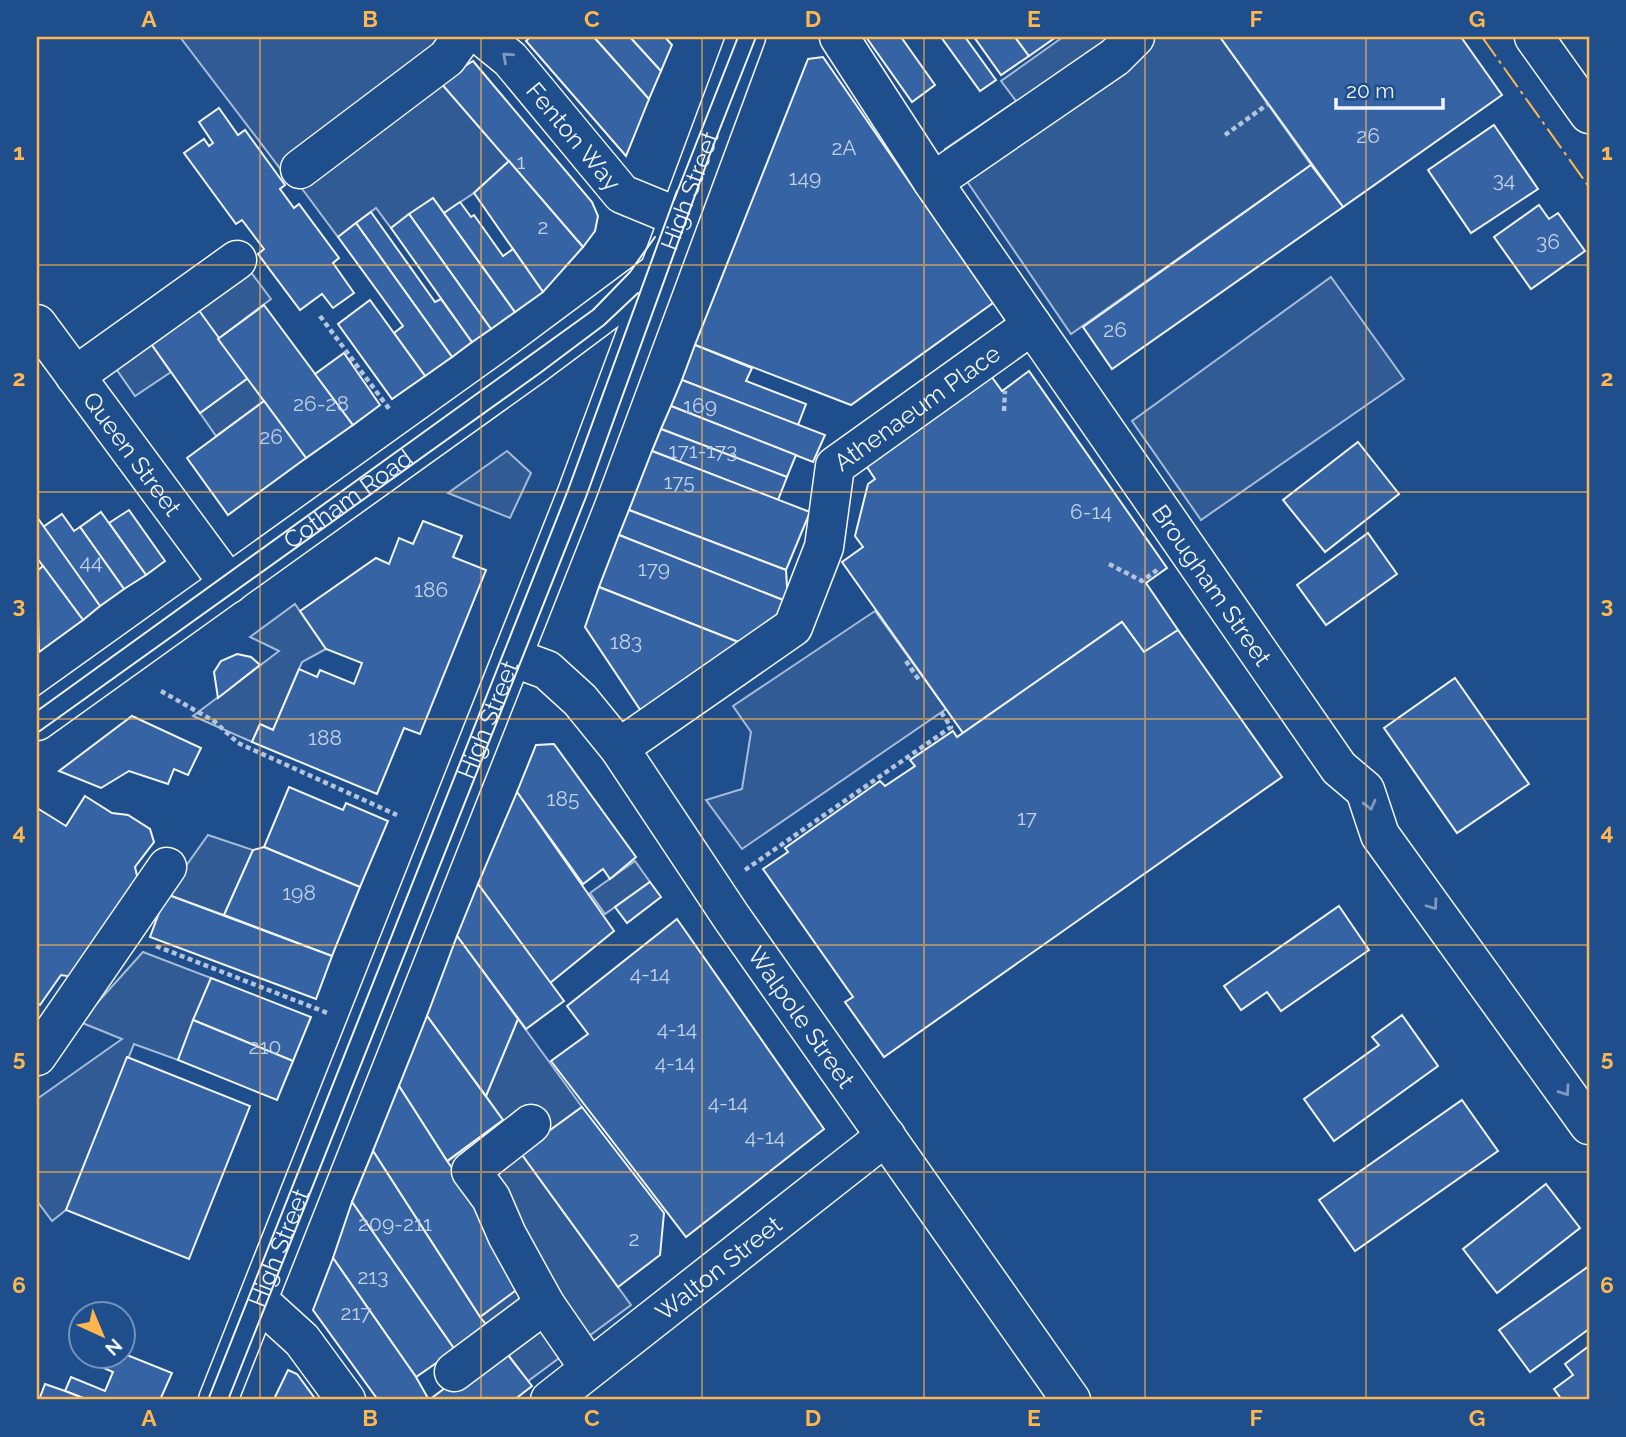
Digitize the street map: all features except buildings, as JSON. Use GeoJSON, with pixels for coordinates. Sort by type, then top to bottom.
{"type":"FeatureCollection","features":[{"type":"Feature","properties":{"kind":"street"},"geometry":{"type":"LineString","coordinates":[[300,169],[447,58],[462,37]]}},
{"type":"Feature","properties":{"kind":"street","name":"Fenton Way"},"geometry":{"type":"LineString","coordinates":[[483,37],[510,59],[622,194],[678,217]]}},
{"type":"Feature","properties":{"kind":"street","name":"High Street"},"geometry":{"type":"LineString","coordinates":[[218,1400],[612,401],[656,274],[746,37]]}},
{"type":"Feature","properties":{"kind":"street","name":"Brougham Street"},"geometry":{"type":"LineString","coordinates":[[839,37],[933,183],[1032,325],[1035,382],[1339,768],[1365,790],[1380,835],[1589,1125]]}},
{"type":"Feature","properties":{"kind":"street"},"geometry":{"type":"LineString","coordinates":[[933,183],[1115,57],[1135,37]]}},
{"type":"Feature","properties":{"kind":"street"},"geometry":{"type":"LineString","coordinates":[[1534,37],[1589,114]]}},
{"type":"Feature","properties":{"kind":"street"},"geometry":{"type":"LineString","coordinates":[[75,376],[237,260]]}},
{"type":"Feature","properties":{"kind":"street","name":"Cotham Road"},"geometry":{"type":"LineString","coordinates":[[37,721],[656,274]]}},
{"type":"Feature","properties":{"kind":"street","name":"Queen Street"},"geometry":{"type":"LineString","coordinates":[[37,324],[229,584]]}},
{"type":"Feature","properties":{"kind":"street","name":"Athenaeum Place"},"geometry":{"type":"LineString","coordinates":[[619,748],[793,627],[824,547],[835,466],[1032,325]]}},
{"type":"Feature","properties":{"kind":"street","name":"Walpole Street"},"geometry":{"type":"LineString","coordinates":[[512,657],[547,670],[580,700],[619,748],[732,918],[1071,1400]]}},
{"type":"Feature","properties":{"kind":"street"},"geometry":{"type":"LineString","coordinates":[[37,1056],[167,867]]}},
{"type":"Feature","properties":{"kind":"street"},"geometry":{"type":"LineString","coordinates":[[531,1124],[471,1171],[491,1198],[507,1235],[545,1304],[589,1368]]}},
{"type":"Feature","properties":{"kind":"street","name":"Walton Street"},"geometry":{"type":"LineString","coordinates":[[550,1400],[886,1136]]}},
{"type":"Feature","properties":{"kind":"street"},"geometry":{"type":"LineString","coordinates":[[258,1300],[302,1340],[346,1400]]}},
{"type":"Feature","properties":{"kind":"street"},"geometry":{"type":"LineString","coordinates":[[454,1372],[545,1304]]}},
{"type":"Feature","properties":{"kind":"path"},"geometry":{"type":"LineString","coordinates":[[1224,135],[1268,104]]}},
{"type":"Feature","properties":{"kind":"path"},"geometry":{"type":"LineString","coordinates":[[320,316],[390,410]]}},
{"type":"Feature","properties":{"kind":"path"},"geometry":{"type":"LineString","coordinates":[[1004,411],[1035,382]]}},
{"type":"Feature","properties":{"kind":"path"},"geometry":{"type":"LineString","coordinates":[[1109,564],[1142,581]]}},
{"type":"Feature","properties":{"kind":"path"},"geometry":{"type":"LineString","coordinates":[[906,662],[919,680]]}},
{"type":"Feature","properties":{"kind":"path"},"geometry":{"type":"LineString","coordinates":[[161,691],[214,721],[238,743],[397,815]]}},
{"type":"Feature","properties":{"kind":"path"},"geometry":{"type":"LineString","coordinates":[[742,872],[951,727],[941,712]]}},
{"type":"Feature","properties":{"kind":"path"},"geometry":{"type":"LineString","coordinates":[[122,933],[364,1026]]}},
{"type":"Feature","properties":{"kind":"shaded area"},"geometry":{"type":"Polygon","coordinates":[[[180,37],[462,37],[282,171],[180,37]]]}},
{"type":"Feature","properties":{"kind":"shaded area"},"geometry":{"type":"Polygon","coordinates":[[[1063,37],[1220,37],[1311,165],[1071,334],[945,149],[1016,101],[1001,81],[1063,37]]]}},
{"type":"Feature","properties":{"kind":"shaded area"},"geometry":{"type":"Polygon","coordinates":[[[440,82],[509,161],[474,193],[444,213],[433,198],[391,228],[376,208],[338,237],[300,186],[440,82]]]}},
{"type":"Feature","properties":{"kind":"shaded area"},"geometry":{"type":"Polygon","coordinates":[[[247,267],[271,299],[218,339],[195,305],[247,267]]]}},
{"type":"Feature","properties":{"kind":"shaded area"},"geometry":{"type":"Polygon","coordinates":[[[1331,277],[1404,379],[1201,520],[1132,421],[1331,277]]]}},
{"type":"Feature","properties":{"kind":"shaded area"},"geometry":{"type":"Polygon","coordinates":[[[147,338],[171,372],[135,396],[112,363],[147,338]]]}},
{"type":"Feature","properties":{"kind":"shaded area"},"geometry":{"type":"Polygon","coordinates":[[[248,378],[264,401],[216,436],[200,413],[248,378]]]}},
{"type":"Feature","properties":{"kind":"shaded area"},"geometry":{"type":"Polygon","coordinates":[[[507,451],[531,473],[510,518],[448,493],[507,451]]]}},
{"type":"Feature","properties":{"kind":"shaded area"},"geometry":{"type":"Polygon","coordinates":[[[295,604],[326,649],[302,662],[273,730],[260,724],[252,742],[193,716],[279,651],[250,637],[295,604]]]}},
{"type":"Feature","properties":{"kind":"shaded area"},"geometry":{"type":"Polygon","coordinates":[[[875,611],[946,709],[742,849],[706,800],[742,789],[751,732],[733,706],[875,611]]]}},
{"type":"Feature","properties":{"kind":"shaded area"},"geometry":{"type":"Polygon","coordinates":[[[208,835],[253,850],[224,915],[166,894],[208,835]]]}},
{"type":"Feature","properties":{"kind":"shaded area"},"geometry":{"type":"Polygon","coordinates":[[[635,861],[650,882],[605,914],[590,893],[635,861]]]}},
{"type":"Feature","properties":{"kind":"shaded area"},"geometry":{"type":"Polygon","coordinates":[[[143,952],[211,978],[178,1060],[134,1044],[66,1210],[52,1221],[37,1201],[37,1099],[122,1039],[80,1022],[143,952]]]}},
{"type":"Feature","properties":{"kind":"shaded area"},"geometry":{"type":"Polygon","coordinates":[[[518,1019],[582,1107],[520,1152],[631,1305],[528,1381],[480,1317],[447,1162],[503,1120],[486,1096],[518,1019]]]}},
{"type":"Feature","properties":{"kind":"tram line"},"geometry":{"type":"LineString","coordinates":[[674,200],[738,37]]}},
{"type":"Feature","properties":{"kind":"tram line"},"geometry":{"type":"LineString","coordinates":[[228,1400],[586,497],[710,154],[756,37]]}},
{"type":"Feature","properties":{"kind":"tram line"},"geometry":{"type":"LineString","coordinates":[[208,1400],[568,490],[677,191]]}},
{"type":"Feature","properties":{"kind":"tram line"},"geometry":{"type":"LineString","coordinates":[[37,711],[593,310],[630,272],[655,237]]}},
{"type":"Feature","properties":{"kind":"tram line"},"geometry":{"type":"LineString","coordinates":[[37,733],[540,373],[604,325],[638,293]]}},
{"type":"Feature","properties":{"kind":"power"},"geometry":{"type":"LineString","coordinates":[[1482,37],[1589,187]]}}]}
